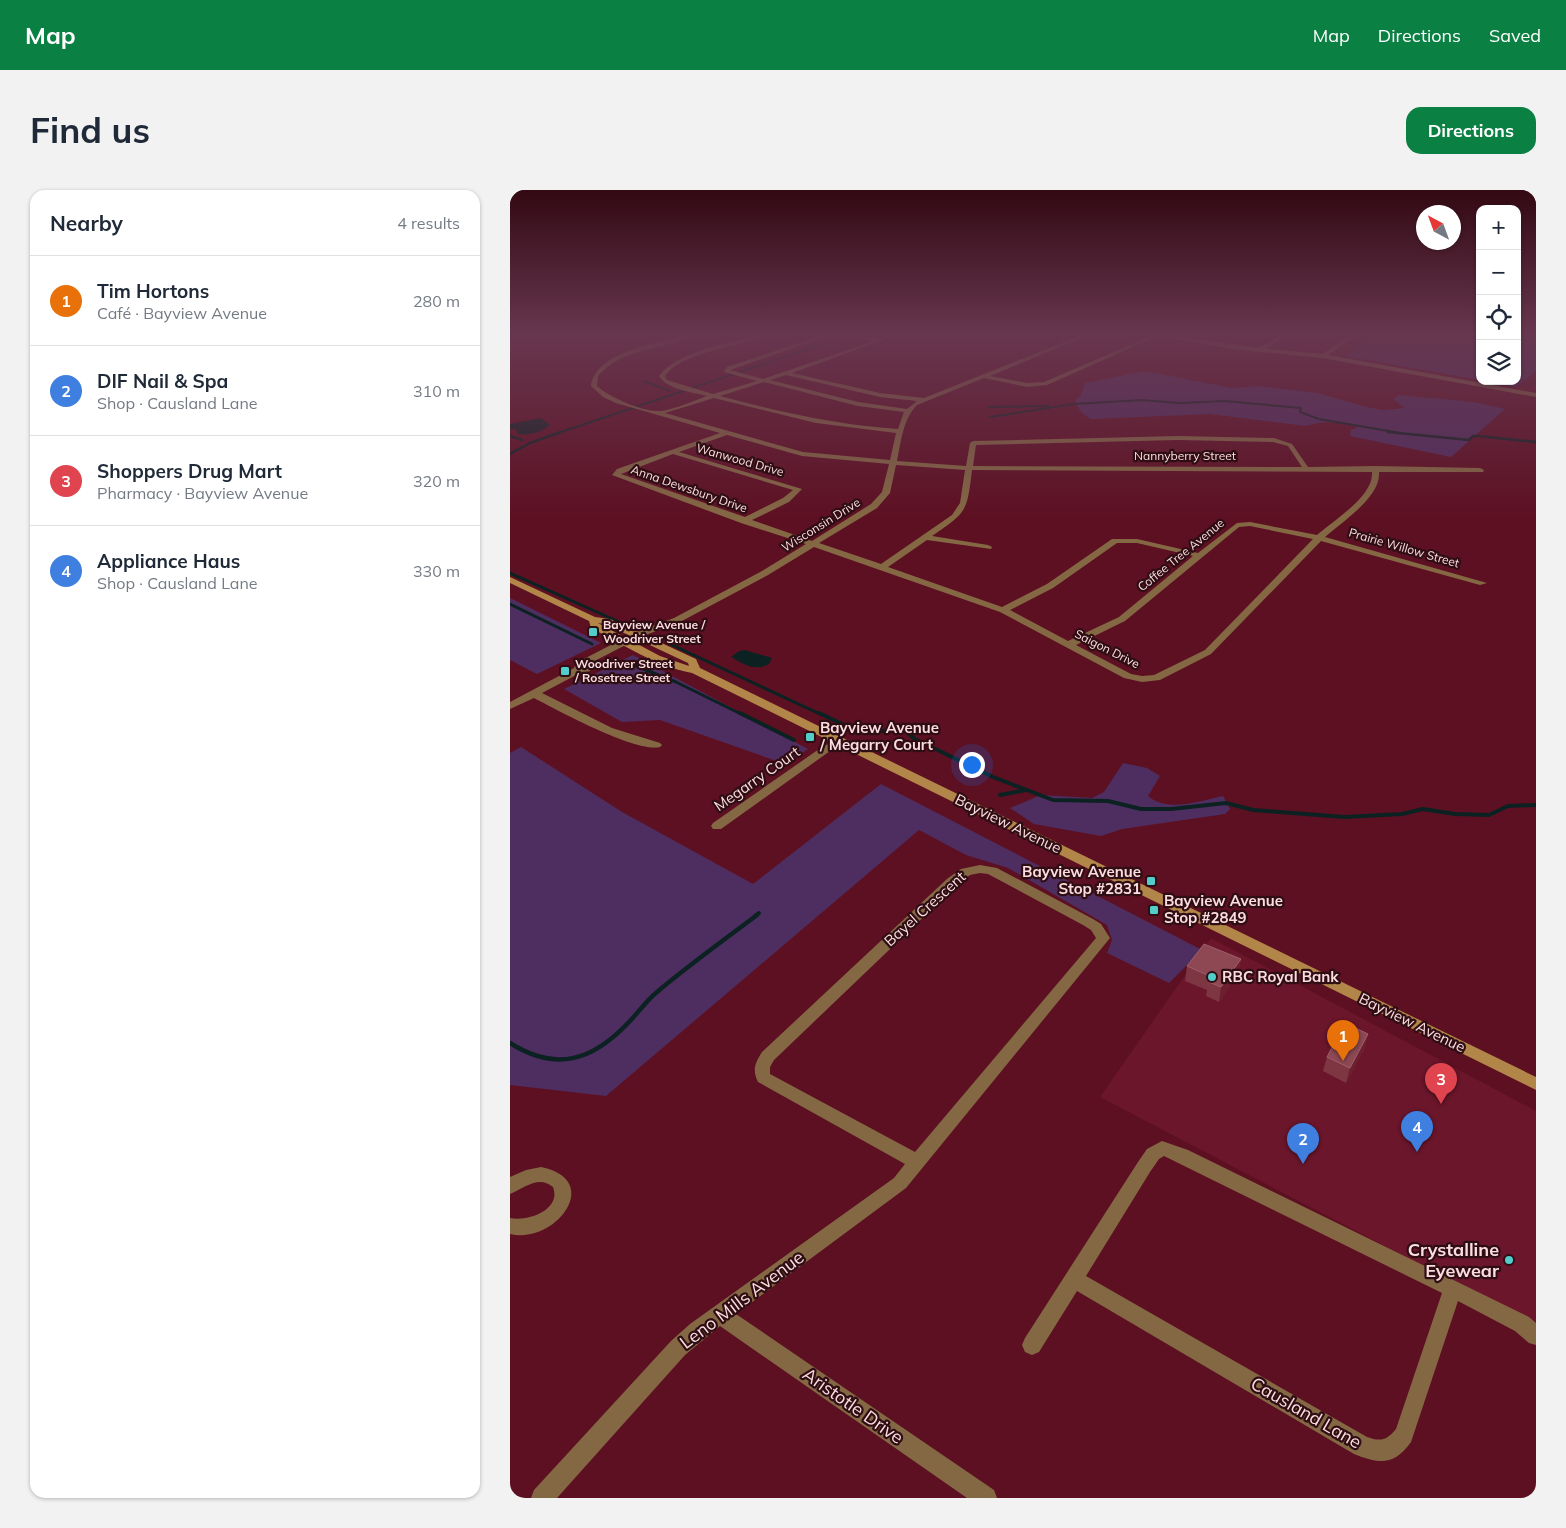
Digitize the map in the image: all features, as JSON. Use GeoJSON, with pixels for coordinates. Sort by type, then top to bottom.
{"type":"FeatureCollection","features":[{"type":"Feature","properties":{"kind":"main road","name":"Bayview Avenue"},"geometry":{"type":"LineString","coordinates":[[510,580],[593,620],[606,621],[640,640],[681,669],[695,670],[1536,1084]]}},
{"type":"Feature","properties":{"kind":"main road","name":"Bayview Avenue"},"geometry":{"type":"LineString","coordinates":[[593,620],[594,626],[625,642],[640,640]]}},
{"type":"Feature","properties":{"kind":"street","name":"Nannyberry Street"},"geometry":{"type":"LineString","coordinates":[[605,396],[817,457],[970,468],[1305,467],[1480,470]]}},
{"type":"Feature","properties":{"kind":"street"},"geometry":{"type":"LineString","coordinates":[[660,413],[714,396]]}},
{"type":"Feature","properties":{"kind":"street"},"geometry":{"type":"LineString","coordinates":[[714,396],[842,427],[900,431]]}},
{"type":"Feature","properties":{"kind":"street"},"geometry":{"type":"LineString","coordinates":[[825,396],[867,406],[908,410],[922,400],[933,396]]}},
{"type":"Feature","properties":{"kind":"street"},"geometry":{"type":"LineString","coordinates":[[889,396],[922,400]]}},
{"type":"Feature","properties":{"kind":"street","name":"Wisconsin Drive"},"geometry":{"type":"LineString","coordinates":[[578,670],[591,668],[640,640],[674,626],[677,620],[751,581],[863,514],[880,500],[886,490],[891,462],[908,410]]}},
{"type":"Feature","properties":{"kind":"street","name":"Anna Dewsbury Drive"},"geometry":{"type":"LineString","coordinates":[[728,432],[620,471],[616,475],[814,544]]}},
{"type":"Feature","properties":{"kind":"street"},"geometry":{"type":"LineString","coordinates":[[881,568],[955,517],[964,503],[970,468],[971,446],[981,442],[1178,438],[1283,442],[1290,445],[1305,467]]}},
{"type":"Feature","properties":{"kind":"street","name":"Wanwood Drive"},"geometry":{"type":"LineString","coordinates":[[672,452],[798,489],[797,492],[786,500],[744,521]]}},
{"type":"Feature","properties":{"kind":"street","name":"Saigon Drive"},"geometry":{"type":"LineString","coordinates":[[814,544],[1004,610],[1131,677],[1144,680],[1159,677],[1208,652],[1318,539],[1370,493],[1376,480],[1375,468]]}},
{"type":"Feature","properties":{"kind":"street","name":"Coffee Tree Avenue"},"geometry":{"type":"LineString","coordinates":[[1069,644],[1122,619],[1237,524],[1250,524],[1318,539]]}},
{"type":"Feature","properties":{"kind":"street"},"geometry":{"type":"LineString","coordinates":[[927,538],[988,547]]}},
{"type":"Feature","properties":{"kind":"street","name":"Prairie Willow Street"},"geometry":{"type":"LineString","coordinates":[[1318,539],[1342,543],[1484,583]]}},
{"type":"Feature","properties":{"kind":"street"},"geometry":{"type":"LineString","coordinates":[[1004,610],[1054,584],[1114,542],[1136,540],[1198,555]]}},
{"type":"Feature","properties":{"kind":"street"},"geometry":{"type":"LineString","coordinates":[[510,706],[578,670],[580,665],[625,642]]}},
{"type":"Feature","properties":{"kind":"street"},"geometry":{"type":"LineString","coordinates":[[533,693],[602,730],[627,739],[656,745]]}},
{"type":"Feature","properties":{"kind":"street","name":"Megarry Court"},"geometry":{"type":"LineString","coordinates":[[717,826],[826,749],[841,741]]}},
{"type":"Feature","properties":{"kind":"street","name":"Bayel Crescent"},"geometry":{"type":"LineString","coordinates":[[981,868],[1088,922],[1096,927],[1103,938],[917,1162],[764,1078],[761,1072],[761,1065],[768,1056],[952,882],[970,869],[981,868]]}},
{"type":"Feature","properties":{"kind":"street"},"geometry":{"type":"LineString","coordinates":[[1032,1345],[1153,1154],[1162,1148],[1182,1155],[1453,1289],[1522,1324],[1536,1336]]}},
{"type":"Feature","properties":{"kind":"street","name":"Leno Mills Avenue"},"geometry":{"type":"LineString","coordinates":[[542,1498],[678,1348],[720,1314],[900,1183],[917,1162]]}},
{"type":"Feature","properties":{"kind":"street"},"geometry":{"type":"LineString","coordinates":[[510,1186],[529,1176],[549,1175],[557,1178],[562,1184],[564,1192],[562,1201],[548,1218],[526,1228],[510,1226]]}},
{"type":"Feature","properties":{"kind":"street","name":"Causland Lane"},"geometry":{"type":"LineString","coordinates":[[1073,1279],[1353,1441],[1378,1452],[1389,1451],[1397,1445],[1404,1434],[1453,1289]]}},
{"type":"Feature","properties":{"kind":"street","name":"Aristotle Drive"},"geometry":{"type":"LineString","coordinates":[[720,1314],[986,1498]]}},
{"type":"Feature","properties":{"kind":"shaded area"},"geometry":{"type":"Polygon","coordinates":[[[1080,396],[1328,396],[1384,410],[1405,408],[1393,399],[1397,396],[1410,396],[1474,402],[1505,409],[1451,457],[1350,436],[1351,430],[1358,427],[1338,423],[1326,422],[1306,426],[1210,414],[1091,419],[1077,406],[1075,400],[1080,396]]]}},
{"type":"Feature","properties":{"kind":"shaded area"},"geometry":{"type":"Polygon","coordinates":[[[510,598],[601,643],[537,674],[510,660],[510,598]]]}},
{"type":"Feature","properties":{"kind":"shaded area"},"geometry":{"type":"Polygon","coordinates":[[[633,655],[808,749],[785,764],[660,720],[622,722],[564,689],[633,655]]]}},
{"type":"Feature","properties":{"kind":"shaded area"},"geometry":{"type":"Polygon","coordinates":[[[521,747],[622,812],[753,884],[881,784],[1202,950],[1169,983],[1107,953],[1112,940],[1107,925],[1008,868],[966,855],[919,830],[606,1096],[510,1085],[510,753],[521,747]]]}},
{"type":"Feature","properties":{"kind":"shaded area"},"geometry":{"type":"Polygon","coordinates":[[[1123,763],[1147,768],[1160,776],[1148,796],[1156,801],[1174,805],[1194,803],[1223,796],[1230,809],[1225,814],[1122,829],[1101,836],[1034,824],[1010,808],[1041,795],[1092,798],[1104,792],[1123,763]]]}},
{"type":"Feature","properties":{"kind":"shaded area"},"geometry":{"type":"Polygon","coordinates":[[[1211,938],[1536,1111],[1536,1325],[1100,1097],[1211,938]]]}},
{"type":"Feature","properties":{"kind":"water"},"geometry":{"type":"Polygon","coordinates":[[[541,418],[550,425],[531,434],[518,434],[516,429],[510,429],[510,424],[541,418]]]}},
{"type":"Feature","properties":{"kind":"water"},"geometry":{"type":"Polygon","coordinates":[[[745,650],[772,658],[769,664],[754,667],[731,657],[739,651],[745,650]]]}},
{"type":"Feature","properties":{"kind":"building"},"geometry":{"type":"Polygon","coordinates":[[[1204,944],[1241,959],[1221,987],[1209,982],[1212,977],[1187,966],[1204,944]]]}},
{"type":"Feature","properties":{"kind":"building"},"geometry":{"type":"Polygon","coordinates":[[[1341,1021],[1368,1034],[1350,1068],[1327,1057],[1338,1036],[1334,1034],[1341,1021]]]}},
{"type":"Feature","properties":{"kind":"waterway"},"geometry":{"type":"LineString","coordinates":[[558,433],[668,396]]}},
{"type":"Feature","properties":{"kind":"waterway"},"geometry":{"type":"LineString","coordinates":[[990,417],[1074,404],[1142,400],[1179,403],[1225,401],[1301,408],[1300,412],[1319,419],[1400,433]]}},
{"type":"Feature","properties":{"kind":"waterway"},"geometry":{"type":"LineString","coordinates":[[989,407],[1049,406]]}},
{"type":"Feature","properties":{"kind":"waterway"},"geometry":{"type":"LineString","coordinates":[[510,454],[530,443],[561,432]]}},
{"type":"Feature","properties":{"kind":"waterway"},"geometry":{"type":"LineString","coordinates":[[1388,432],[1469,440],[1473,436],[1478,436],[1536,442]]}},
{"type":"Feature","properties":{"kind":"waterway"},"geometry":{"type":"LineString","coordinates":[[510,436],[522,440]]}},
{"type":"Feature","properties":{"kind":"waterway"},"geometry":{"type":"LineString","coordinates":[[510,573],[626,625]]}},
{"type":"Feature","properties":{"kind":"waterway"},"geometry":{"type":"LineString","coordinates":[[510,604],[592,644]]}},
{"type":"Feature","properties":{"kind":"waterway"},"geometry":{"type":"LineString","coordinates":[[670,644],[822,715]]}},
{"type":"Feature","properties":{"kind":"waterway"},"geometry":{"type":"LineString","coordinates":[[626,662],[676,682],[743,715]]}},
{"type":"Feature","properties":{"kind":"waterway"},"geometry":{"type":"LineString","coordinates":[[740,713],[794,740]]}},
{"type":"Feature","properties":{"kind":"waterway"},"geometry":{"type":"LineString","coordinates":[[819,713],[859,732],[868,733]]}},
{"type":"Feature","properties":{"kind":"waterway"},"geometry":{"type":"LineString","coordinates":[[879,731],[904,730],[915,739],[993,777],[1053,800],[1108,801],[1141,809],[1171,809],[1226,803],[1253,810],[1344,817],[1402,814],[1423,809],[1455,814],[1489,815],[1508,806],[1536,805]]}},
{"type":"Feature","properties":{"kind":"waterway"},"geometry":{"type":"LineString","coordinates":[[1000,795],[1026,790]]}},
{"type":"Feature","properties":{"kind":"waterway"},"geometry":{"type":"LineString","coordinates":[[755,916],[759,913]]}},
{"type":"Feature","properties":{"kind":"waterway"},"geometry":{"type":"LineString","coordinates":[[510,1043],[527,1052],[543,1057],[573,1058],[587,1054],[614,1036],[657,992],[757,915]]}},
{"type":"Feature","properties":{"kind":"place","name":"Bayview Avenue / Woodriver Street"},"geometry":{"type":"Point","coordinates":[593,632]}},
{"type":"Feature","properties":{"kind":"place","name":"Woodriver Street / Rosetree Street"},"geometry":{"type":"Point","coordinates":[565,671]}},
{"type":"Feature","properties":{"kind":"place","name":"Bayview Avenue / Megarry Court"},"geometry":{"type":"Point","coordinates":[810,737]}},
{"type":"Feature","properties":{"kind":"place","name":"Bayview Avenue Stop #2831"},"geometry":{"type":"Point","coordinates":[1151,881]}},
{"type":"Feature","properties":{"kind":"place","name":"Bayview Avenue Stop #2849"},"geometry":{"type":"Point","coordinates":[1154,910]}},
{"type":"Feature","properties":{"kind":"place","name":"RBC Royal Bank"},"geometry":{"type":"Point","coordinates":[1212,977]}},
{"type":"Feature","properties":{"kind":"place","name":"Tim Hortons"},"geometry":{"type":"Point","coordinates":[1343,1061]}},
{"type":"Feature","properties":{"kind":"place","name":"Shoppers Drug Mart"},"geometry":{"type":"Point","coordinates":[1441,1104]}},
{"type":"Feature","properties":{"kind":"place","name":"Appliance Haus"},"geometry":{"type":"Point","coordinates":[1417,1152]}},
{"type":"Feature","properties":{"kind":"place","name":"DIF Nail & Spa"},"geometry":{"type":"Point","coordinates":[1303,1164]}},
{"type":"Feature","properties":{"kind":"place","name":"Crystalline Eyewear"},"geometry":{"type":"Point","coordinates":[1509,1260]}}]}
